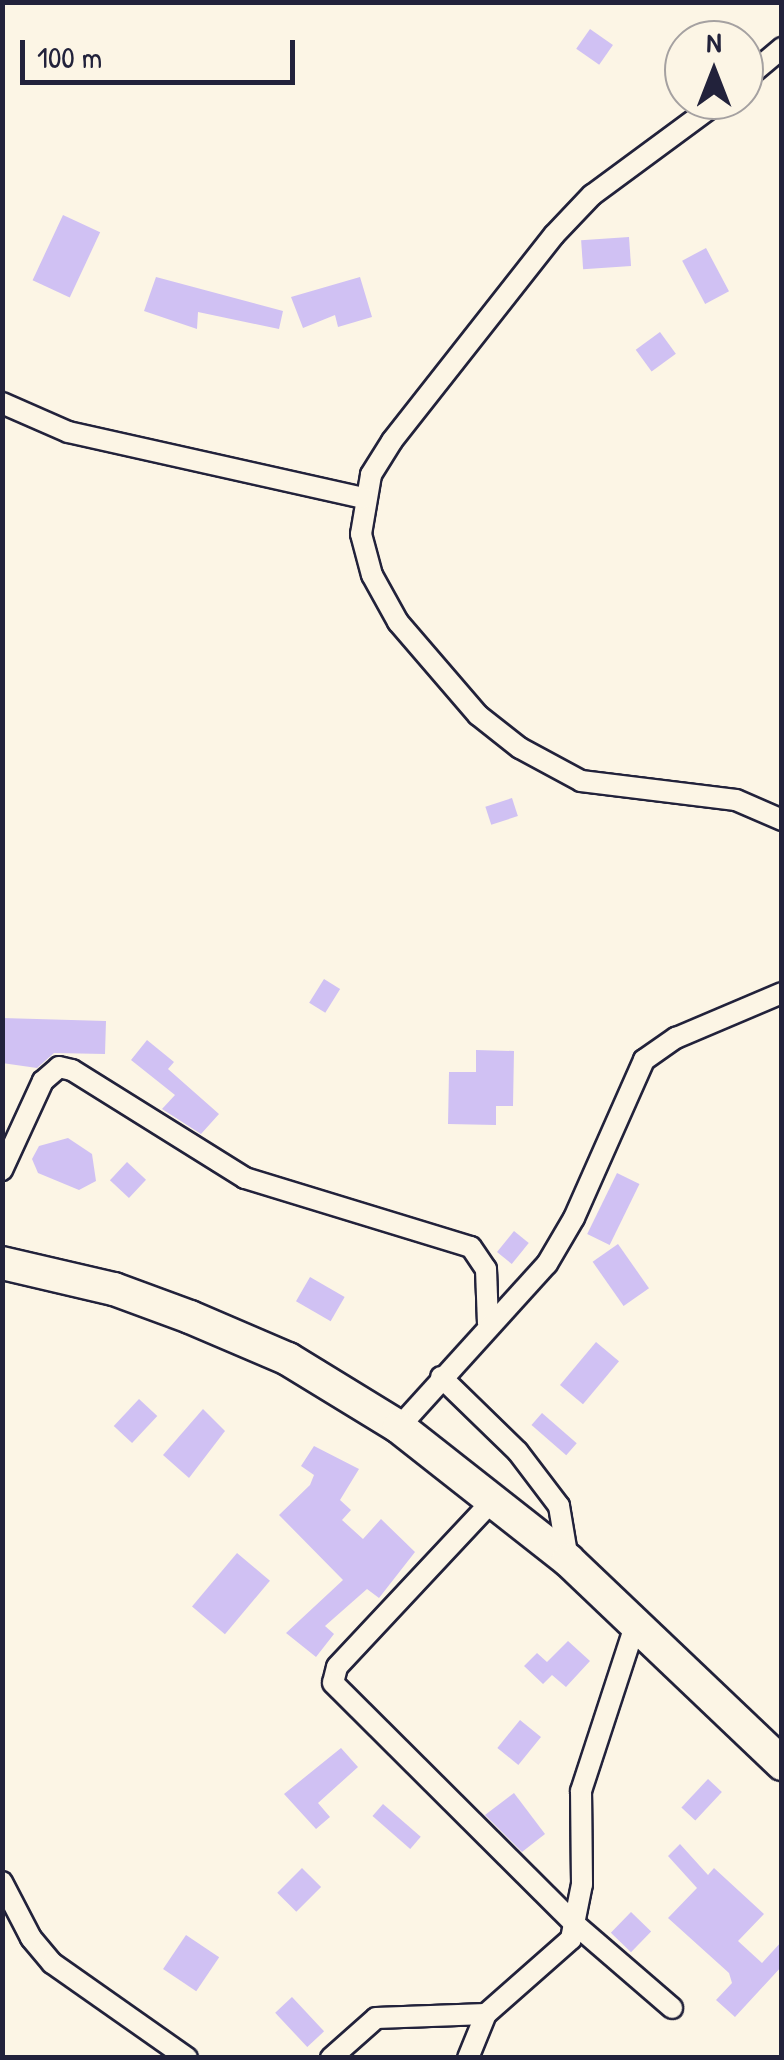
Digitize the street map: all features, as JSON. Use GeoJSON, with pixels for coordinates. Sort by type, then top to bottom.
{"type":"FeatureCollection","features":[{"type":"Feature","properties":{"kind":"main road"},"geometry":{"type":"LineString","coordinates":[[2,1263],[190,1316],[288,1360],[399,1428],[496,1498],[568,1560],[782,1764]]}},
{"type":"Feature","properties":{"kind":"street"},"geometry":{"type":"LineString","coordinates":[[695,120],[592,195],[554,235],[392,442],[364,498],[361,534],[372,575],[398,622],[429,664],[506,738],[581,781],[736,800],[782,820]]}},
{"type":"Feature","properties":{"kind":"street"},"geometry":{"type":"LineString","coordinates":[[2,403],[68,432],[364,498]]}},
{"type":"Feature","properties":{"kind":"street"},"geometry":{"type":"LineString","coordinates":[[399,1428],[488,1323],[547,1264],[644,1060],[676,1038],[782,993]]}},
{"type":"Feature","properties":{"kind":"street"},"geometry":{"type":"LineString","coordinates":[[2,1170],[42,1081],[59,1068],[72,1070],[244,1178],[471,1247],[486,1269],[488,1323]]}},
{"type":"Feature","properties":{"kind":"street"},"geometry":{"type":"LineString","coordinates":[[441,1377],[518,1452],[559,1506],[568,1560]]}},
{"type":"Feature","properties":{"kind":"street"},"geometry":{"type":"LineString","coordinates":[[496,1498],[337,1667],[333,1684],[576,1925],[672,2008]]}},
{"type":"Feature","properties":{"kind":"street"},"geometry":{"type":"LineString","coordinates":[[468,2058],[486,2014],[555,1959],[576,1925],[581,1791],[636,1623]]}},
{"type":"Feature","properties":{"kind":"street"},"geometry":{"type":"LineString","coordinates":[[2,1882],[31,1938],[52,1963],[186,2058]]}},
{"type":"Feature","properties":{"kind":"street"},"geometry":{"type":"LineString","coordinates":[[331,2058],[376,2018],[486,2014]]}},
{"type":"Feature","properties":{"kind":"building"},"geometry":{"type":"Polygon","coordinates":[[[590,29],[613,45],[599,65],[576,49],[590,29]]]}},
{"type":"Feature","properties":{"kind":"building"},"geometry":{"type":"Polygon","coordinates":[[[63,215],[100,232],[70,298],[33,280],[63,215]]]}},
{"type":"Feature","properties":{"kind":"building"},"geometry":{"type":"Polygon","coordinates":[[[629,237],[631,266],[583,269],[581,240],[629,237]]]}},
{"type":"Feature","properties":{"kind":"building"},"geometry":{"type":"Polygon","coordinates":[[[706,248],[729,291],[705,304],[682,261],[706,248]]]}},
{"type":"Feature","properties":{"kind":"building"},"geometry":{"type":"Polygon","coordinates":[[[156,277],[283,311],[279,329],[198,312],[197,329],[144,311],[156,277]]]}},
{"type":"Feature","properties":{"kind":"building"},"geometry":{"type":"Polygon","coordinates":[[[360,277],[372,317],[338,327],[335,315],[303,328],[291,297],[360,277]]]}},
{"type":"Feature","properties":{"kind":"building"},"geometry":{"type":"Polygon","coordinates":[[[660,332],[676,354],[652,371],[636,350],[660,332]]]}},
{"type":"Feature","properties":{"kind":"building"},"geometry":{"type":"Polygon","coordinates":[[[512,798],[518,816],[491,825],[485,807],[512,798]]]}},
{"type":"Feature","properties":{"kind":"building"},"geometry":{"type":"Polygon","coordinates":[[[324,979],[340,989],[325,1013],[309,1003],[324,979]]]}},
{"type":"Feature","properties":{"kind":"building"},"geometry":{"type":"Polygon","coordinates":[[[2,1018],[106,1021],[105,1054],[54,1053],[37,1068],[2,1063],[2,1018]]]}},
{"type":"Feature","properties":{"kind":"building"},"geometry":{"type":"Polygon","coordinates":[[[147,1040],[174,1062],[168,1069],[219,1114],[201,1134],[162,1109],[175,1095],[131,1060],[147,1040]]]}},
{"type":"Feature","properties":{"kind":"building"},"geometry":{"type":"Polygon","coordinates":[[[476,1050],[514,1051],[513,1106],[496,1106],[496,1125],[448,1124],[449,1072],[476,1072],[476,1050]]]}},
{"type":"Feature","properties":{"kind":"building"},"geometry":{"type":"Polygon","coordinates":[[[68,1138],[92,1154],[96,1181],[79,1190],[38,1173],[32,1159],[39,1146],[68,1138]]]}},
{"type":"Feature","properties":{"kind":"building"},"geometry":{"type":"Polygon","coordinates":[[[127,1162],[146,1180],[129,1198],[110,1180],[127,1162]]]}},
{"type":"Feature","properties":{"kind":"building"},"geometry":{"type":"Polygon","coordinates":[[[617,1173],[639,1184],[610,1245],[587,1234],[617,1173]]]}},
{"type":"Feature","properties":{"kind":"building"},"geometry":{"type":"Polygon","coordinates":[[[514,1231],[529,1243],[512,1264],[497,1252],[514,1231]]]}},
{"type":"Feature","properties":{"kind":"building"},"geometry":{"type":"Polygon","coordinates":[[[618,1244],[649,1288],[624,1306],[593,1262],[618,1244]]]}},
{"type":"Feature","properties":{"kind":"building"},"geometry":{"type":"Polygon","coordinates":[[[310,1277],[345,1297],[331,1321],[296,1301],[310,1277]]]}},
{"type":"Feature","properties":{"kind":"building"},"geometry":{"type":"Polygon","coordinates":[[[596,1342],[619,1361],[583,1404],[560,1385],[596,1342]]]}},
{"type":"Feature","properties":{"kind":"building"},"geometry":{"type":"Polygon","coordinates":[[[139,1399],[157,1416],[132,1443],[114,1426],[139,1399]]]}},
{"type":"Feature","properties":{"kind":"building"},"geometry":{"type":"Polygon","coordinates":[[[203,1409],[225,1431],[189,1478],[163,1455],[203,1409]]]}},
{"type":"Feature","properties":{"kind":"building"},"geometry":{"type":"Polygon","coordinates":[[[542,1413],[577,1443],[566,1455],[532,1425],[542,1413]]]}},
{"type":"Feature","properties":{"kind":"building"},"geometry":{"type":"Polygon","coordinates":[[[314,1446],[359,1469],[340,1500],[351,1510],[342,1520],[363,1539],[381,1519],[415,1552],[379,1598],[367,1589],[325,1626],[334,1634],[316,1657],[286,1633],[343,1580],[279,1515],[310,1485],[314,1475],[301,1466],[314,1446]]]}},
{"type":"Feature","properties":{"kind":"building"},"geometry":{"type":"Polygon","coordinates":[[[237,1553],[270,1581],[225,1634],[192,1607],[237,1553]]]}},
{"type":"Feature","properties":{"kind":"building"},"geometry":{"type":"Polygon","coordinates":[[[568,1641],[590,1661],[566,1687],[552,1675],[543,1684],[524,1666],[537,1653],[547,1662],[568,1641]]]}},
{"type":"Feature","properties":{"kind":"building"},"geometry":{"type":"Polygon","coordinates":[[[520,1720],[541,1737],[518,1765],[497,1748],[520,1720]]]}},
{"type":"Feature","properties":{"kind":"building"},"geometry":{"type":"Polygon","coordinates":[[[341,1748],[358,1767],[318,1803],[330,1817],[316,1829],[284,1794],[341,1748]]]}},
{"type":"Feature","properties":{"kind":"building"},"geometry":{"type":"Polygon","coordinates":[[[708,1779],[722,1792],[695,1820],[681,1808],[708,1779]]]}},
{"type":"Feature","properties":{"kind":"building"},"geometry":{"type":"Polygon","coordinates":[[[514,1793],[545,1834],[522,1852],[485,1815],[514,1793]]]}},
{"type":"Feature","properties":{"kind":"building"},"geometry":{"type":"Polygon","coordinates":[[[383,1804],[421,1837],[410,1849],[373,1816],[383,1804]]]}},
{"type":"Feature","properties":{"kind":"building"},"geometry":{"type":"Polygon","coordinates":[[[680,1844],[708,1875],[714,1868],[764,1914],[738,1941],[762,1963],[782,1941],[782,1966],[735,2017],[716,2000],[732,1983],[729,1973],[668,1918],[697,1888],[668,1856],[680,1844]]]}},
{"type":"Feature","properties":{"kind":"building"},"geometry":{"type":"Polygon","coordinates":[[[302,1868],[321,1887],[296,1912],[277,1893],[302,1868]]]}},
{"type":"Feature","properties":{"kind":"building"},"geometry":{"type":"Polygon","coordinates":[[[631,1912],[651,1931],[631,1952],[611,1933],[631,1912]]]}},
{"type":"Feature","properties":{"kind":"building"},"geometry":{"type":"Polygon","coordinates":[[[186,1935],[219,1957],[196,1991],[163,1969],[186,1935]]]}},
{"type":"Feature","properties":{"kind":"building"},"geometry":{"type":"Polygon","coordinates":[[[292,1997],[324,2031],[307,2047],[275,2013],[292,1997]]]}}]}
